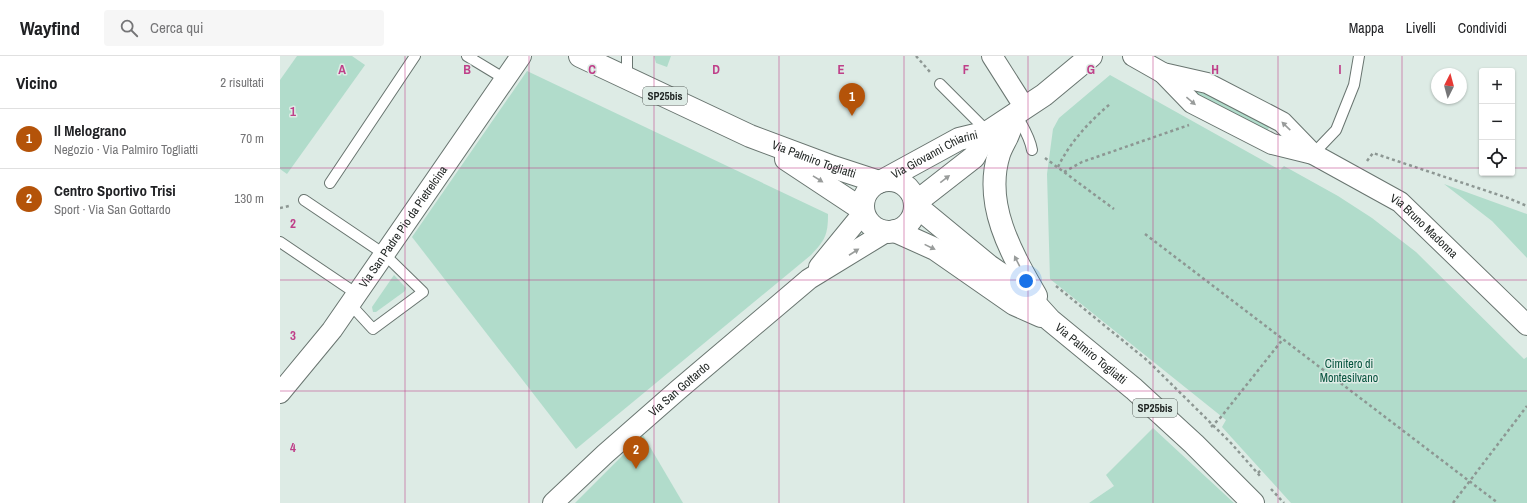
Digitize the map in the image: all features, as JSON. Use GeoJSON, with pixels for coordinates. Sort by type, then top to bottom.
{"type":"FeatureCollection","features":[{"type":"Feature","properties":{"kind":"main road","name":"Via Palmiro Togliatti"},"geometry":{"type":"LineString","coordinates":[[580,56],[750,136],[833,167],[881,181]]}},
{"type":"Feature","properties":{"kind":"main road","name":"Via Giovanni Chiarini"},"geometry":{"type":"LineString","coordinates":[[881,181],[959,139],[988,132],[1044,95],[1091,56]]}},
{"type":"Feature","properties":{"kind":"main road"},"geometry":{"type":"LineString","coordinates":[[1021,111],[999,152],[995,176],[996,202],[1000,223],[1010,247],[1050,320]]}},
{"type":"Feature","properties":{"kind":"main road","name":"Via Giovanni Chiarini"},"geometry":{"type":"LineString","coordinates":[[915,204],[974,157],[988,132]]}},
{"type":"Feature","properties":{"kind":"main road","name":"Via Palmiro Togliatti"},"geometry":{"type":"LineString","coordinates":[[750,136],[821,181],[863,211]]}},
{"type":"Feature","properties":{"kind":"main road"},"geometry":{"type":"LineString","coordinates":[[890,180],[902,183],[911,191],[915,204],[911,219],[901,228],[891,231],[879,230],[872,225],[863,211],[866,193],[874,184],[881,181],[890,180]]}},
{"type":"Feature","properties":{"kind":"main road","name":"Via Palmiro Togliatti"},"geometry":{"type":"LineString","coordinates":[[915,204],[988,266],[1021,288],[1050,320],[1134,389],[1194,444],[1253,503]]}},
{"type":"Feature","properties":{"kind":"main road","name":"Via Palmiro Togliatti"},"geometry":{"type":"LineString","coordinates":[[891,231],[935,249],[1014,304],[1050,320]]}},
{"type":"Feature","properties":{"kind":"street","name":"Via San Padre Pio da Pietrelcina"},"geometry":{"type":"LineString","coordinates":[[280,393],[332,330],[521,56]]}},
{"type":"Feature","properties":{"kind":"street"},"geometry":{"type":"LineString","coordinates":[[992,56],[1021,111]]}},
{"type":"Feature","properties":{"kind":"street","name":"Via Bruno Madonna"},"geometry":{"type":"LineString","coordinates":[[1133,56],[1164,73],[1207,83],[1282,122],[1313,154]]}},
{"type":"Feature","properties":{"kind":"street","name":"Via Bruno Madonna"},"geometry":{"type":"LineString","coordinates":[[1164,73],[1192,103],[1272,144],[1313,154],[1400,202],[1525,319]]}},
{"type":"Feature","properties":{"kind":"street","name":"Via San Gottardo"},"geometry":{"type":"LineString","coordinates":[[809,279],[863,211]]}},
{"type":"Feature","properties":{"kind":"street","name":"Via San Gottardo"},"geometry":{"type":"LineString","coordinates":[[553,503],[605,454],[682,386],[809,279],[891,231]]}},
{"type":"Feature","properties":{"kind":"lane"},"geometry":{"type":"LineString","coordinates":[[330,183],[415,56]]}},
{"type":"Feature","properties":{"kind":"lane"},"geometry":{"type":"LineString","coordinates":[[467,56],[505,79]]}},
{"type":"Feature","properties":{"kind":"lane"},"geometry":{"type":"LineString","coordinates":[[627,56],[627,78]]}},
{"type":"Feature","properties":{"kind":"lane"},"geometry":{"type":"LineString","coordinates":[[1313,154],[1336,130],[1354,85],[1359,56]]}},
{"type":"Feature","properties":{"kind":"lane"},"geometry":{"type":"LineString","coordinates":[[940,84],[988,132]]}},
{"type":"Feature","properties":{"kind":"lane"},"geometry":{"type":"LineString","coordinates":[[1021,111],[1031,142],[1032,150]]}},
{"type":"Feature","properties":{"kind":"lane"},"geometry":{"type":"LineString","coordinates":[[280,242],[353,299],[373,329],[423,292],[384,254],[304,200]]}},
{"type":"Feature","properties":{"kind":"path"},"geometry":{"type":"LineString","coordinates":[[916,56],[940,84]]}},
{"type":"Feature","properties":{"kind":"path"},"geometry":{"type":"LineString","coordinates":[[1058,167],[1066,151],[1092,120],[1110,104]]}},
{"type":"Feature","properties":{"kind":"path"},"geometry":{"type":"LineString","coordinates":[[1064,172],[1082,162],[1196,123],[1204,109]]}},
{"type":"Feature","properties":{"kind":"path"},"geometry":{"type":"LineString","coordinates":[[1032,150],[1058,167],[1114,209]]}},
{"type":"Feature","properties":{"kind":"path"},"geometry":{"type":"LineString","coordinates":[[1354,176],[1373,153],[1508,198],[1527,206]]}},
{"type":"Feature","properties":{"kind":"path"},"geometry":{"type":"LineString","coordinates":[[1146,234],[1498,503]]}},
{"type":"Feature","properties":{"kind":"path"},"geometry":{"type":"LineString","coordinates":[[1056,286],[1148,361],[1212,426],[1230,442],[1262,478]]}},
{"type":"Feature","properties":{"kind":"path"},"geometry":{"type":"LineString","coordinates":[[1208,430],[1221,417],[1283,339]]}},
{"type":"Feature","properties":{"kind":"path"},"geometry":{"type":"LineString","coordinates":[[1453,503],[1527,406]]}},
{"type":"Feature","properties":{"kind":"path"},"geometry":{"type":"LineString","coordinates":[[1258,473],[1261,470]]}},
{"type":"Feature","properties":{"kind":"path"},"geometry":{"type":"LineString","coordinates":[[1267,483],[1284,503]]}},
{"type":"Feature","properties":{"kind":"green space"},"geometry":{"type":"Polygon","coordinates":[[[297,56],[352,56],[365,65],[287,174],[280,169],[280,80],[297,56]]]}},
{"type":"Feature","properties":{"kind":"green space"},"geometry":{"type":"Polygon","coordinates":[[[654,56],[671,56],[667,67],[656,63],[654,56]]]}},
{"type":"Feature","properties":{"kind":"green space"},"geometry":{"type":"Polygon","coordinates":[[[527,71],[828,214],[825,237],[811,255],[576,449],[412,237],[527,71]]]}},
{"type":"Feature","properties":{"kind":"green space","name":"Cimitero di Montesilvano"},"geometry":{"type":"Polygon","coordinates":[[[1110,75],[1280,170],[1284,166],[1338,196],[1372,218],[1416,252],[1524,359],[1527,357],[1527,503],[1291,503],[1222,427],[1226,420],[1050,279],[1047,174],[1053,129],[1059,118],[1110,75]]]}},
{"type":"Feature","properties":{"kind":"green space"},"geometry":{"type":"Polygon","coordinates":[[[1198,89],[1269,127],[1267,132],[1195,93],[1198,89]]]}},
{"type":"Feature","properties":{"kind":"green space"},"geometry":{"type":"Polygon","coordinates":[[[1444,184],[1527,214],[1527,258],[1492,221],[1444,184]]]}},
{"type":"Feature","properties":{"kind":"green space"},"geometry":{"type":"Polygon","coordinates":[[[394,275],[406,288],[405,291],[376,312],[373,312],[372,307],[394,275]]]}},
{"type":"Feature","properties":{"kind":"green space"},"geometry":{"type":"Polygon","coordinates":[[[1153,428],[1234,503],[1089,503],[1114,486],[1106,475],[1153,428]]]}},
{"type":"Feature","properties":{"kind":"green space"},"geometry":{"type":"Polygon","coordinates":[[[643,435],[683,503],[575,503],[643,435]]]}},
{"type":"Feature","properties":{"kind":"place","name":"Il Melograno"},"geometry":{"type":"Point","coordinates":[852,116]}},
{"type":"Feature","properties":{"kind":"place","name":"Centro Sportivo Trisi"},"geometry":{"type":"Point","coordinates":[636,469]}}]}
